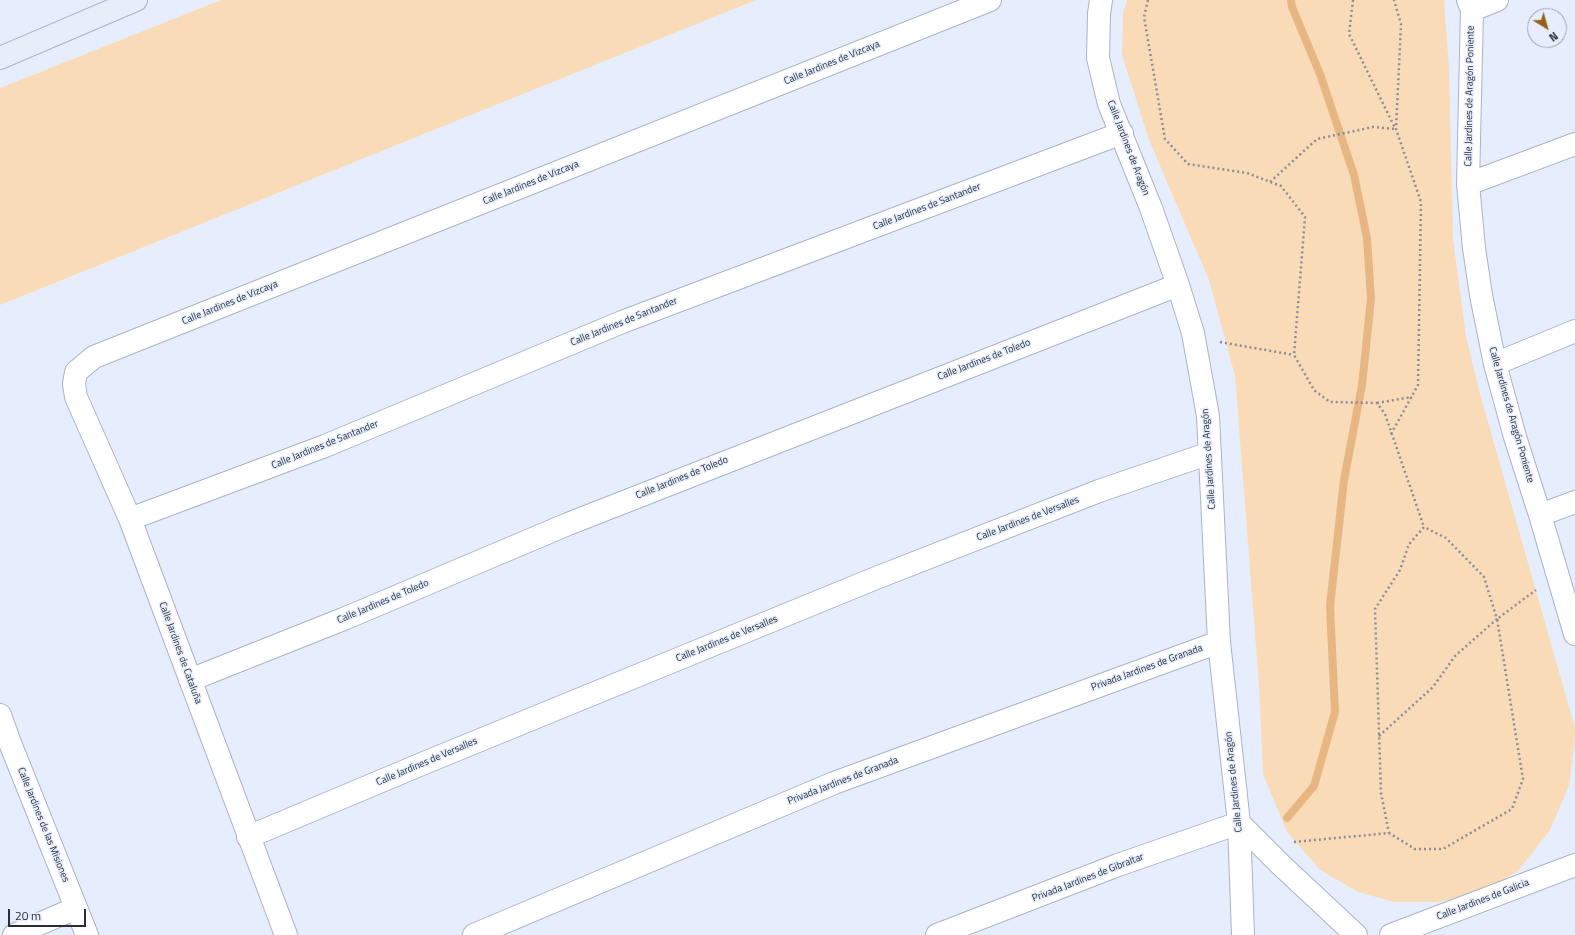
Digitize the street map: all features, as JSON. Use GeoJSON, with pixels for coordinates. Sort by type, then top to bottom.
{"type":"FeatureCollection","features":[{"type":"Feature","properties":{"kind":"main road"},"geometry":{"type":"LineString","coordinates":[[0,58],[136,0]]}},
{"type":"Feature","properties":{"kind":"street","name":"Calle Jardines de Vizcaya"},"geometry":{"type":"LineString","coordinates":[[76,372],[94,357],[990,0]]}},
{"type":"Feature","properties":{"kind":"street","name":"Calle Jardines de Aragón"},"geometry":{"type":"LineString","coordinates":[[1101,0],[1099,14],[1098,58],[1110,104],[1151,208],[1178,285],[1194,337],[1208,416],[1219,642],[1239,823],[1243,935]]}},
{"type":"Feature","properties":{"kind":"street"},"geometry":{"type":"LineString","coordinates":[[1470,5],[1497,0]]}},
{"type":"Feature","properties":{"kind":"street","name":"Calle Jardines de Aragón Poniente"},"geometry":{"type":"LineString","coordinates":[[1470,5],[1468,184],[1475,254],[1495,364],[1515,437],[1575,634]]}},
{"type":"Feature","properties":{"kind":"street","name":"Calle Jardines de Santander"},"geometry":{"type":"LineString","coordinates":[[130,519],[325,446],[622,322],[1122,134]]}},
{"type":"Feature","properties":{"kind":"street"},"geometry":{"type":"LineString","coordinates":[[1468,184],[1575,144]]}},
{"type":"Feature","properties":{"kind":"street","name":"Calle Jardines de Toledo"},"geometry":{"type":"LineString","coordinates":[[190,680],[346,618],[568,524],[1178,285]]}},
{"type":"Feature","properties":{"kind":"street"},"geometry":{"type":"LineString","coordinates":[[1495,364],[1575,331]]}},
{"type":"Feature","properties":{"kind":"street","name":"Calle Jardines de Cataluña"},"geometry":{"type":"LineString","coordinates":[[76,372],[74,384],[76,397],[130,519],[286,935]]}},
{"type":"Feature","properties":{"kind":"street","name":"Calle Jardines de Versalles"},"geometry":{"type":"LineString","coordinates":[[248,837],[421,764],[876,578],[1098,491],[1210,453]]}},
{"type":"Feature","properties":{"kind":"street"},"geometry":{"type":"LineString","coordinates":[[1540,515],[1575,502]]}},
{"type":"Feature","properties":{"kind":"street","name":"Privada Jardines de Granada"},"geometry":{"type":"LineString","coordinates":[[474,935],[834,783],[1219,642]]}},
{"type":"Feature","properties":{"kind":"street","name":"Calle Jardines de las Misiones"},"geometry":{"type":"LineString","coordinates":[[0,714],[5,745],[87,935]]}},
{"type":"Feature","properties":{"kind":"street"},"geometry":{"type":"LineString","coordinates":[[1239,823],[1311,894],[1356,935]]}},
{"type":"Feature","properties":{"kind":"street","name":"Privada Jardines de Gibraltar"},"geometry":{"type":"LineString","coordinates":[[936,935],[1118,865],[1239,823]]}},
{"type":"Feature","properties":{"kind":"street","name":"Calle Jardines de Galicia"},"geometry":{"type":"LineString","coordinates":[[1391,935],[1574,859]]}},
{"type":"Feature","properties":{"kind":"street"},"geometry":{"type":"LineString","coordinates":[[14,935],[76,908]]}},
{"type":"Feature","properties":{"kind":"path"},"geometry":{"type":"LineString","coordinates":[[1148,0],[1144,17],[1165,139],[1188,164],[1247,173],[1281,186],[1305,217],[1294,355],[1314,390],[1330,402],[1376,403],[1412,397]]}},
{"type":"Feature","properties":{"kind":"path"},"geometry":{"type":"LineString","coordinates":[[1352,0],[1349,34],[1396,129],[1420,202],[1418,385],[1391,434]]}},
{"type":"Feature","properties":{"kind":"path"},"geometry":{"type":"LineString","coordinates":[[1394,0],[1401,24],[1396,129]]}},
{"type":"Feature","properties":{"kind":"path"},"geometry":{"type":"LineString","coordinates":[[1270,182],[1317,139],[1373,126],[1396,129]]}},
{"type":"Feature","properties":{"kind":"path"},"geometry":{"type":"LineString","coordinates":[[1194,337],[1294,355]]}},
{"type":"Feature","properties":{"kind":"path"},"geometry":{"type":"LineString","coordinates":[[1262,846],[1389,834],[1415,849],[1443,849],[1512,809],[1523,779],[1497,619],[1484,578],[1446,538],[1424,527],[1385,414],[1376,403]]}},
{"type":"Feature","properties":{"kind":"path"},"geometry":{"type":"LineString","coordinates":[[1389,834],[1380,793],[1375,609],[1400,570],[1409,544],[1424,527]]}},
{"type":"Feature","properties":{"kind":"path"},"geometry":{"type":"LineString","coordinates":[[1379,736],[1433,687],[1455,656],[1497,619],[1558,575]]}},
{"type":"Feature","properties":{"kind":"shaded area"},"geometry":{"type":"Polygon","coordinates":[[[221,0],[756,0],[0,305],[0,88],[221,0]]]}},
{"type":"Feature","properties":{"kind":"shaded area"},"geometry":{"type":"Polygon","coordinates":[[[1127,0],[1444,0],[1449,69],[1453,239],[1466,336],[1480,394],[1575,728],[1569,786],[1550,830],[1518,871],[1477,894],[1438,902],[1394,902],[1358,892],[1320,870],[1287,832],[1263,774],[1259,686],[1235,376],[1209,280],[1149,140],[1122,55],[1123,13],[1127,0]]]}},
{"type":"Feature","properties":{"kind":"waterway"},"geometry":{"type":"LineString","coordinates":[[1287,818],[1314,786],[1335,712],[1330,606],[1344,480],[1362,385],[1371,299],[1367,238],[1354,175],[1320,74],[1292,7],[1291,0]]}}]}
